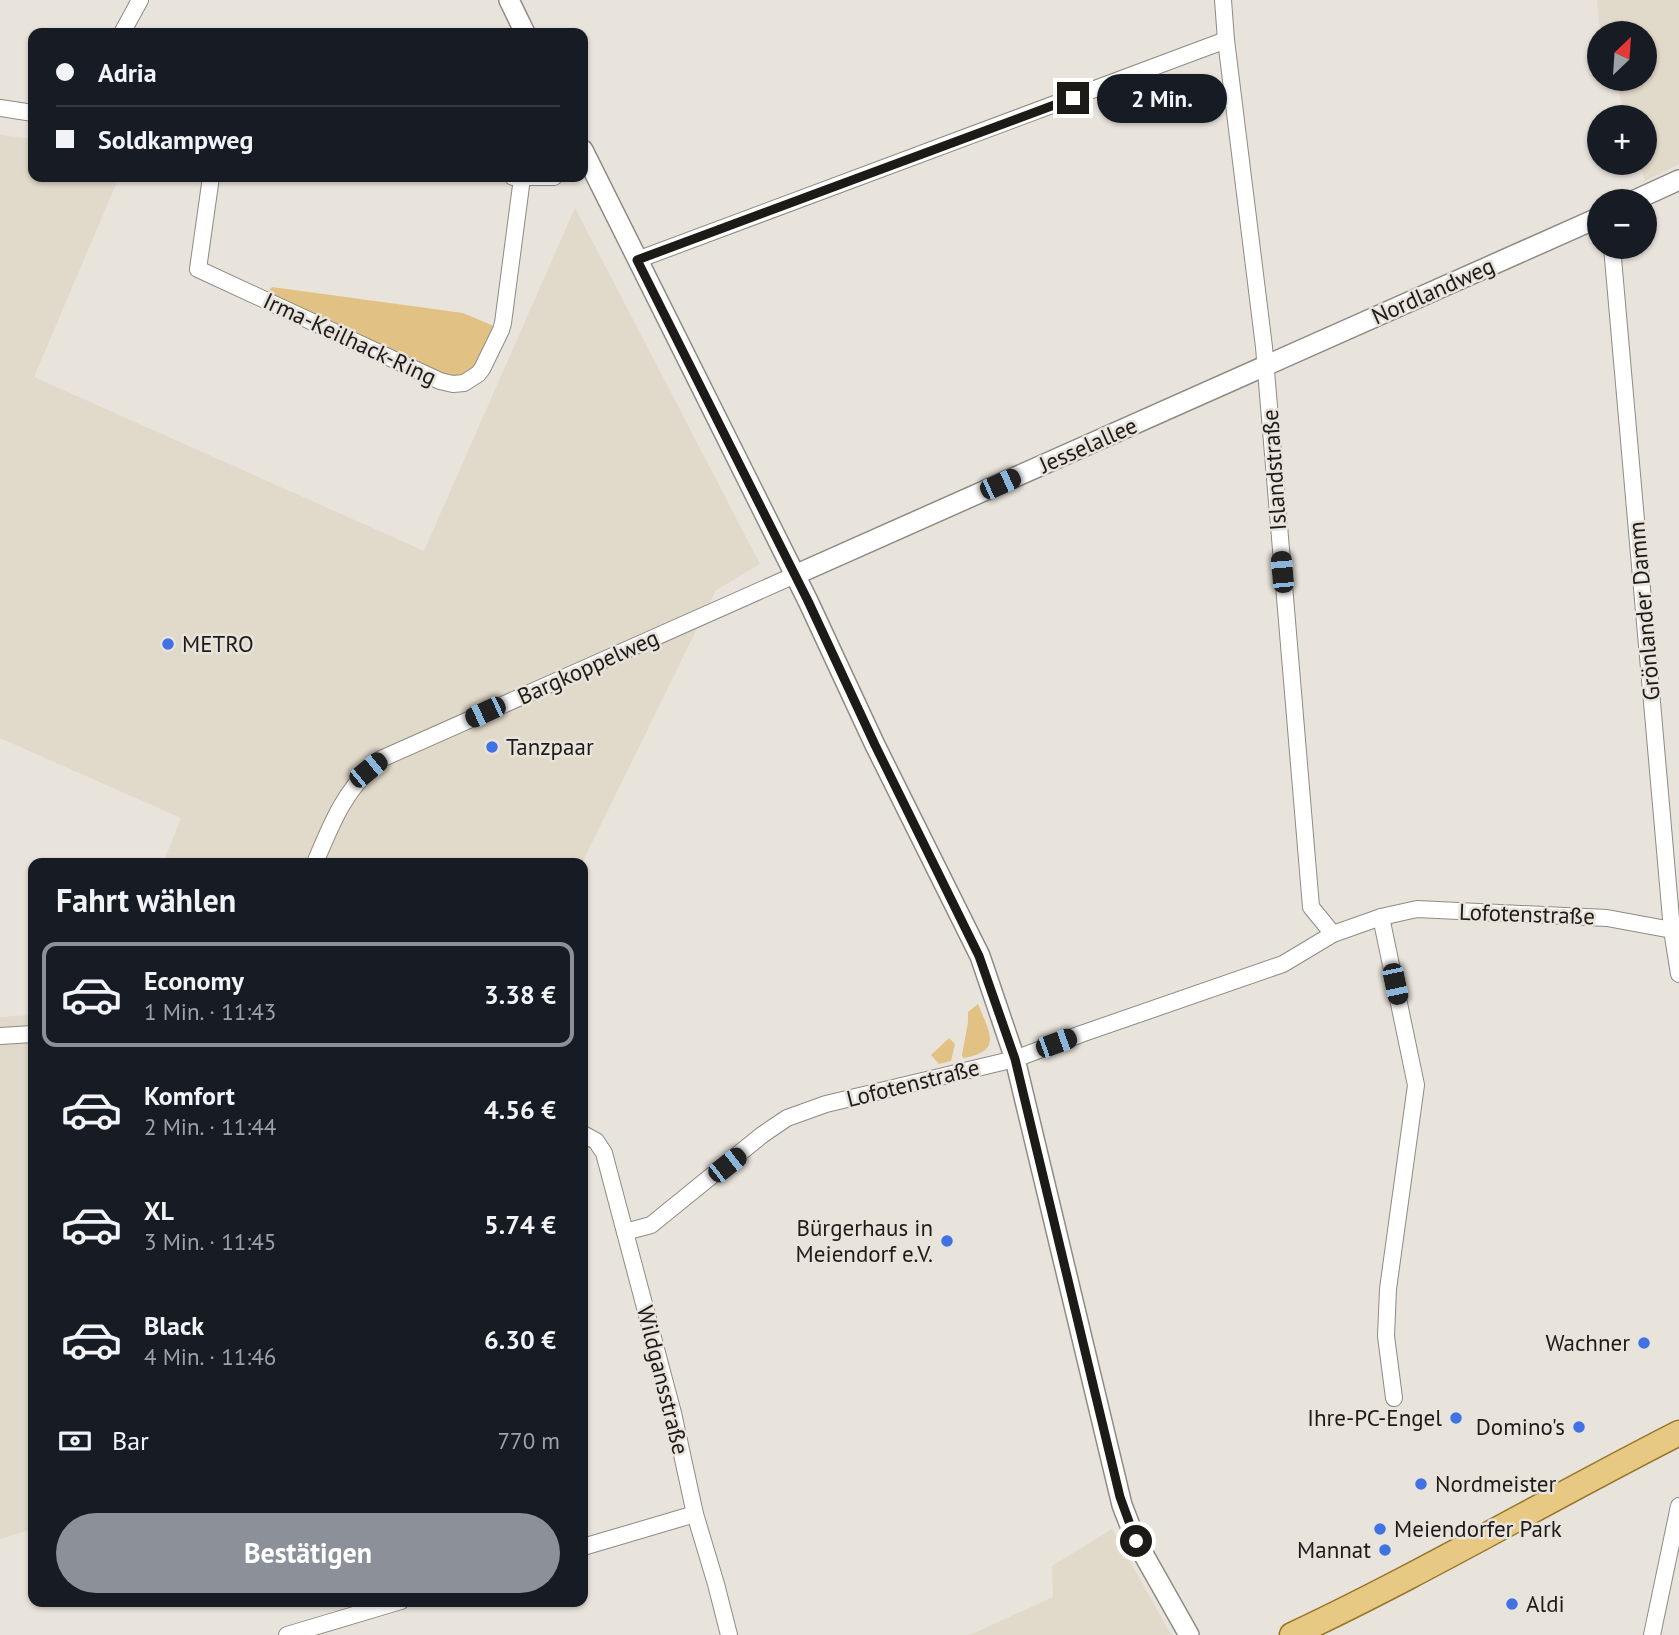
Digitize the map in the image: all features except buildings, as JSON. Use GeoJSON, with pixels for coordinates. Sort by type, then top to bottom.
{"type":"FeatureCollection","features":[{"type":"Feature","properties":{"kind":"main road"},"geometry":{"type":"LineString","coordinates":[[1292,1635],[1395,1585],[1606,1470],[1679,1435]]}},
{"type":"Feature","properties":{"kind":"street"},"geometry":{"type":"LineString","coordinates":[[125,28],[139,0]]}},
{"type":"Feature","properties":{"kind":"street"},"geometry":{"type":"LineString","coordinates":[[509,0],[523,28]]}},
{"type":"Feature","properties":{"kind":"street","name":"Islandstraße"},"geometry":{"type":"LineString","coordinates":[[1223,0],[1266,365],[1311,907],[1333,934]]}},
{"type":"Feature","properties":{"kind":"street"},"geometry":{"type":"LineString","coordinates":[[637,260],[1226,40]]}},
{"type":"Feature","properties":{"kind":"street"},"geometry":{"type":"LineString","coordinates":[[0,108],[28,112]]}},
{"type":"Feature","properties":{"kind":"street"},"geometry":{"type":"LineString","coordinates":[[588,167],[794,575],[979,956],[1015,1059],[1122,1505],[1136,1541],[1189,1635]]}},
{"type":"Feature","properties":{"kind":"street"},"geometry":{"type":"LineString","coordinates":[[1657,190],[1679,180]]}},
{"type":"Feature","properties":{"kind":"street","name":"Irma-Keilhack-Ring"},"geometry":{"type":"LineString","coordinates":[[210,182],[198,269],[440,381],[458,384],[469,381],[482,369],[503,323],[517,182]]}},
{"type":"Feature","properties":{"kind":"street","name":"Nordlandweg"},"geometry":{"type":"LineString","coordinates":[[1266,365],[1587,223]]}},
{"type":"Feature","properties":{"kind":"street","name":"Grönlander Damm"},"geometry":{"type":"LineString","coordinates":[[1613,259],[1672,930],[1679,974]]}},
{"type":"Feature","properties":{"kind":"street","name":"Jesselallee"},"geometry":{"type":"LineString","coordinates":[[794,575],[1266,365]]}},
{"type":"Feature","properties":{"kind":"street","name":"Bargkoppelweg"},"geometry":{"type":"LineString","coordinates":[[317,858],[341,804],[360,778],[382,759],[794,575]]}},
{"type":"Feature","properties":{"kind":"street","name":"Lofotenstraße"},"geometry":{"type":"LineString","coordinates":[[625,1232],[651,1225],[787,1118],[826,1104],[1015,1059],[1283,964],[1333,934],[1381,917],[1417,909],[1606,918],[1672,930]]}},
{"type":"Feature","properties":{"kind":"street"},"geometry":{"type":"LineString","coordinates":[[1381,917],[1416,1085],[1388,1289],[1386,1336],[1394,1398]]}},
{"type":"Feature","properties":{"kind":"street"},"geometry":{"type":"LineString","coordinates":[[0,1036],[28,1034]]}},
{"type":"Feature","properties":{"kind":"street","name":"Wildgansstraße"},"geometry":{"type":"LineString","coordinates":[[588,1137],[596,1141],[604,1153],[670,1401],[695,1514],[729,1635]]}},
{"type":"Feature","properties":{"kind":"street"},"geometry":{"type":"LineString","coordinates":[[1652,1635],[1679,1506]]}},
{"type":"Feature","properties":{"kind":"street"},"geometry":{"type":"LineString","coordinates":[[588,1546],[695,1514]]}},
{"type":"Feature","properties":{"kind":"street"},"geometry":{"type":"LineString","coordinates":[[286,1635],[381,1607]]}},
{"type":"Feature","properties":{"kind":"shaded area"},"geometry":{"type":"Polygon","coordinates":[[[1597,0],[1679,0],[1679,164],[1657,175],[1657,105],[1623,105],[1618,91],[1657,91],[1657,21],[1599,21],[1597,0]]]}},
{"type":"Feature","properties":{"kind":"shaded area"},"geometry":{"type":"Polygon","coordinates":[[[0,135],[28,138],[28,182],[117,182],[34,377],[424,551],[575,208],[760,564],[716,590],[584,858],[165,858],[181,818],[0,738],[0,135]]]}},
{"type":"Feature","properties":{"kind":"shaded area"},"geometry":{"type":"Polygon","coordinates":[[[1643,175],[1657,175],[1645,181],[1643,175]]]}},
{"type":"Feature","properties":{"kind":"shaded area"},"geometry":{"type":"Polygon","coordinates":[[[272,287],[463,313],[496,327],[477,366],[460,377],[445,376],[265,296],[272,287]]]}},
{"type":"Feature","properties":{"kind":"shaded area"},"geometry":{"type":"Polygon","coordinates":[[[978,1004],[989,1032],[989,1045],[976,1055],[963,1058],[968,1012],[978,1004]]]}},
{"type":"Feature","properties":{"kind":"shaded area"},"geometry":{"type":"Polygon","coordinates":[[[28,1015],[28,1531],[0,1539],[0,1017],[28,1015]]]}},
{"type":"Feature","properties":{"kind":"shaded area"},"geometry":{"type":"Polygon","coordinates":[[[949,1038],[955,1044],[951,1061],[939,1064],[931,1055],[949,1038]]]}},
{"type":"Feature","properties":{"kind":"shaded area"},"geometry":{"type":"Polygon","coordinates":[[[1112,1529],[1171,1635],[970,1635],[1053,1597],[1052,1566],[1112,1529]]]}},
{"type":"Feature","properties":{"kind":"place","name":"METRO"},"geometry":{"type":"Point","coordinates":[168,644]}},
{"type":"Feature","properties":{"kind":"place","name":"Tanzpaar"},"geometry":{"type":"Point","coordinates":[492,747]}},
{"type":"Feature","properties":{"kind":"place","name":"Bürgerhaus in Meiendorf e.V."},"geometry":{"type":"Point","coordinates":[947,1241]}},
{"type":"Feature","properties":{"kind":"place","name":"Wachner"},"geometry":{"type":"Point","coordinates":[1644,1343]}},
{"type":"Feature","properties":{"kind":"place","name":"Ihre-PC-Engel"},"geometry":{"type":"Point","coordinates":[1456,1418]}},
{"type":"Feature","properties":{"kind":"place","name":"Domino's"},"geometry":{"type":"Point","coordinates":[1579,1427]}},
{"type":"Feature","properties":{"kind":"place","name":"Nordmeister"},"geometry":{"type":"Point","coordinates":[1421,1484]}},
{"type":"Feature","properties":{"kind":"place","name":"Meiendorfer Park"},"geometry":{"type":"Point","coordinates":[1380,1529]}},
{"type":"Feature","properties":{"kind":"place","name":"Mannat"},"geometry":{"type":"Point","coordinates":[1385,1550]}},
{"type":"Feature","properties":{"kind":"place","name":"Aldi"},"geometry":{"type":"Point","coordinates":[1512,1604]}},
{"type":"Feature","properties":{"kind":"route"},"geometry":{"type":"LineString","coordinates":[[1073,98],[637,260],[808,601],[875,745],[979,956],[1015,1059],[1122,1505],[1136,1541]]}}]}
